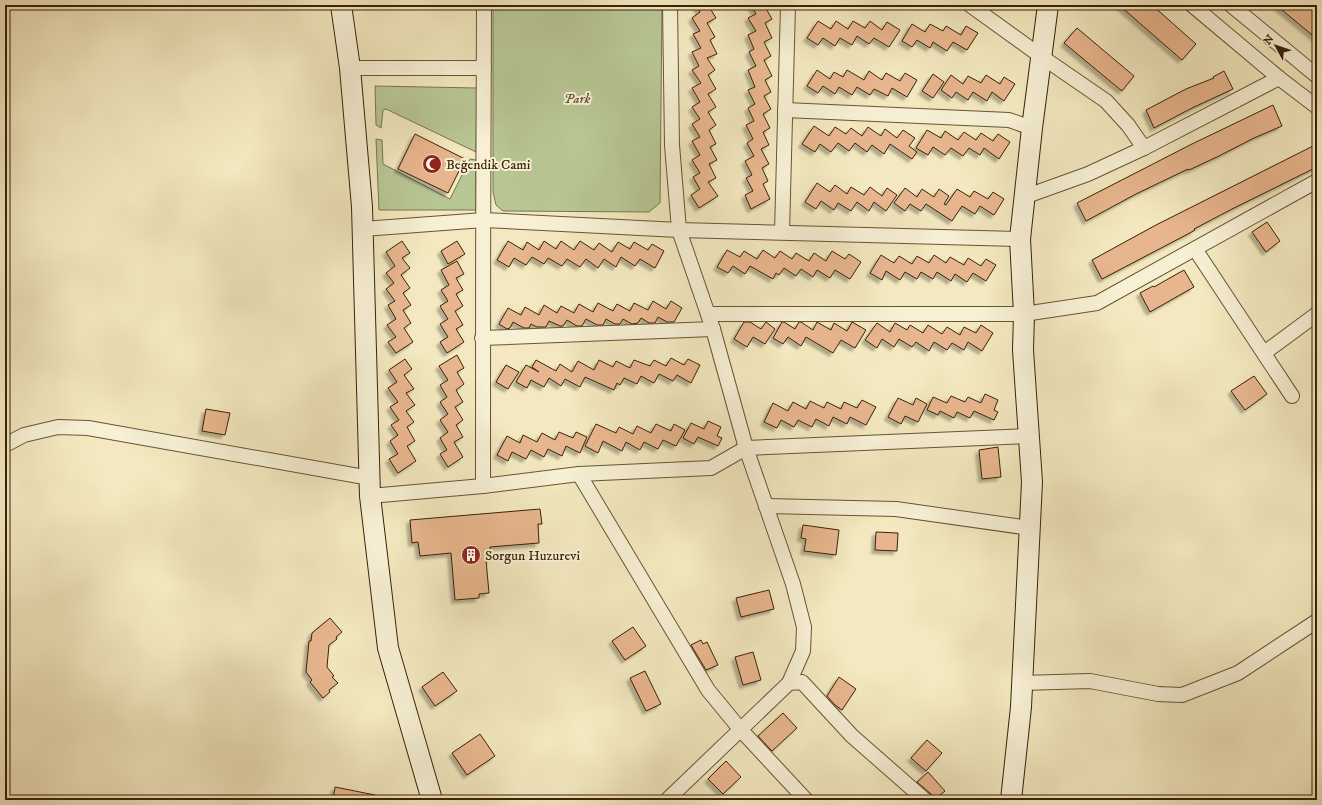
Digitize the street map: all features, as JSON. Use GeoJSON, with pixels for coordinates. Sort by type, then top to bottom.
{"type":"FeatureCollection","features":[{"type":"Feature","properties":{"kind":"street"},"geometry":{"type":"LineString","coordinates":[[341,5],[350,68],[362,207],[370,487],[388,648],[432,800]]}},
{"type":"Feature","properties":{"kind":"street"},"geometry":{"type":"LineString","coordinates":[[483,486],[482,338],[484,220],[484,5]]}},
{"type":"Feature","properties":{"kind":"street"},"geometry":{"type":"LineString","coordinates":[[667,800],[788,684],[803,651],[804,627],[793,584],[746,448],[713,329],[680,230],[672,145],[670,5]]}},
{"type":"Feature","properties":{"kind":"street"},"geometry":{"type":"LineString","coordinates":[[782,232],[788,5]]}},
{"type":"Feature","properties":{"kind":"street"},"geometry":{"type":"LineString","coordinates":[[966,5],[1106,101],[1128,125],[1144,148]]}},
{"type":"Feature","properties":{"kind":"street"},"geometry":{"type":"LineString","coordinates":[[1011,800],[1021,708],[1032,482],[1023,350],[1024,314],[1020,239],[1032,128],[1048,5]]}},
{"type":"Feature","properties":{"kind":"street"},"geometry":{"type":"LineString","coordinates":[[1192,5],[1279,78],[1317,107]]}},
{"type":"Feature","properties":{"kind":"street"},"geometry":{"type":"LineString","coordinates":[[1230,5],[1317,76]]}},
{"type":"Feature","properties":{"kind":"street"},"geometry":{"type":"LineString","coordinates":[[350,68],[484,68]]}},
{"type":"Feature","properties":{"kind":"street"},"geometry":{"type":"LineString","coordinates":[[1024,197],[1088,174],[1144,148],[1279,78]]}},
{"type":"Feature","properties":{"kind":"street"},"geometry":{"type":"LineString","coordinates":[[785,110],[1009,120],[1032,128]]}},
{"type":"Feature","properties":{"kind":"street"},"geometry":{"type":"LineString","coordinates":[[708,314],[1024,314],[1097,303],[1317,181]]}},
{"type":"Feature","properties":{"kind":"street"},"geometry":{"type":"LineString","coordinates":[[363,229],[484,220],[680,230],[1020,239]]}},
{"type":"Feature","properties":{"kind":"street"},"geometry":{"type":"LineString","coordinates":[[1194,250],[1292,396]]}},
{"type":"Feature","properties":{"kind":"street"},"geometry":{"type":"LineString","coordinates":[[1264,353],[1317,314]]}},
{"type":"Feature","properties":{"kind":"street"},"geometry":{"type":"LineString","coordinates":[[482,338],[713,329]]}},
{"type":"Feature","properties":{"kind":"street"},"geometry":{"type":"LineString","coordinates":[[5,445],[24,435],[58,427],[88,428],[370,487],[483,486],[580,474],[711,468],[746,448],[1029,436]]}},
{"type":"Feature","properties":{"kind":"street"},"geometry":{"type":"LineString","coordinates":[[580,474],[708,690],[740,730],[806,800]]}},
{"type":"Feature","properties":{"kind":"street"},"geometry":{"type":"LineString","coordinates":[[766,506],[896,509],[1030,528]]}},
{"type":"Feature","properties":{"kind":"street"},"geometry":{"type":"LineString","coordinates":[[1022,683],[1090,681],[1158,694],[1182,695],[1238,673],[1317,622]]}},
{"type":"Feature","properties":{"kind":"street"},"geometry":{"type":"LineString","coordinates":[[788,684],[802,682],[852,736],[925,800]]}},
{"type":"Feature","properties":{"kind":"green space","name":"Park"},"geometry":{"type":"Polygon","coordinates":[[[493,5],[662,5],[660,203],[649,212],[503,211],[496,205],[493,192],[493,5]]]}},
{"type":"Feature","properties":{"kind":"green space"},"geometry":{"type":"Polygon","coordinates":[[[375,86],[477,88],[476,152],[386,109],[383,110],[381,128],[376,125],[375,86]]]}},
{"type":"Feature","properties":{"kind":"green space"},"geometry":{"type":"Polygon","coordinates":[[[376,139],[382,140],[383,164],[450,199],[470,159],[476,160],[476,210],[379,210],[376,139]]]}},
{"type":"Feature","properties":{"kind":"building"},"geometry":{"type":"Polygon","coordinates":[[[696,5],[708,5],[716,18],[707,23],[715,37],[710,40],[717,54],[707,58],[715,70],[708,75],[716,89],[708,94],[716,107],[708,112],[716,125],[709,130],[716,144],[710,147],[717,160],[709,164],[716,178],[708,182],[718,196],[699,208],[691,195],[700,189],[693,177],[700,173],[692,160],[700,155],[692,141],[700,137],[692,124],[700,119],[692,107],[700,102],[692,88],[701,83],[692,70],[699,66],[692,52],[701,48],[693,34],[700,31],[692,18],[700,12],[696,5]]]}},
{"type":"Feature","properties":{"kind":"building"},"geometry":{"type":"Polygon","coordinates":[[[751,5],[764,5],[772,19],[765,23],[772,38],[764,42],[771,56],[764,60],[772,76],[765,80],[771,92],[764,96],[771,109],[763,114],[770,128],[763,132],[769,145],[761,149],[769,164],[762,168],[768,181],[763,184],[770,199],[751,209],[745,195],[753,191],[746,178],[752,175],[745,161],[754,156],[747,143],[753,139],[746,125],[754,121],[748,108],[755,104],[748,90],[755,87],[748,70],[756,66],[749,52],[754,49],[748,35],[756,31],[748,18],[756,14],[751,5]]]}},
{"type":"Feature","properties":{"kind":"building"},"geometry":{"type":"Polygon","coordinates":[[[1119,5],[1152,5],[1196,44],[1182,60],[1119,5]]]}},
{"type":"Feature","properties":{"kind":"building"},"geometry":{"type":"Polygon","coordinates":[[[1276,5],[1310,5],[1317,11],[1317,39],[1276,5]]]}},
{"type":"Feature","properties":{"kind":"building"},"geometry":{"type":"Polygon","coordinates":[[[818,21],[831,29],[836,21],[848,29],[853,21],[865,28],[870,21],[882,30],[887,22],[900,30],[889,47],[874,38],[869,44],[857,36],[852,45],[840,38],[835,46],[823,38],[818,45],[807,38],[818,21]]]}},
{"type":"Feature","properties":{"kind":"building"},"geometry":{"type":"Polygon","coordinates":[[[912,24],[925,32],[930,24],[943,31],[946,26],[961,35],[966,26],[978,33],[967,50],[953,42],[947,51],[933,42],[930,48],[917,40],[912,47],[902,41],[912,24]]]}},
{"type":"Feature","properties":{"kind":"building"},"geometry":{"type":"Polygon","coordinates":[[[1077,28],[1134,76],[1122,91],[1064,43],[1077,28]]]}},
{"type":"Feature","properties":{"kind":"building"},"geometry":{"type":"Polygon","coordinates":[[[817,70],[830,79],[834,72],[843,77],[847,70],[864,80],[869,71],[882,80],[886,73],[900,81],[905,73],[917,80],[907,97],[892,88],[888,96],[874,89],[870,95],[857,87],[852,95],[839,87],[835,94],[823,86],[818,93],[807,86],[817,70]]]}},
{"type":"Feature","properties":{"kind":"building"},"geometry":{"type":"Polygon","coordinates":[[[1224,71],[1233,89],[1154,128],[1146,110],[1186,89],[1214,78],[1213,77],[1224,71]]]}},
{"type":"Feature","properties":{"kind":"building"},"geometry":{"type":"Polygon","coordinates":[[[933,74],[944,82],[933,98],[922,91],[933,74]]]}},
{"type":"Feature","properties":{"kind":"building"},"geometry":{"type":"Polygon","coordinates":[[[951,75],[963,84],[968,76],[981,83],[986,75],[1000,84],[1004,77],[1015,84],[1004,101],[992,92],[987,101],[973,92],[968,100],[956,92],[952,98],[941,90],[951,75]]]}},
{"type":"Feature","properties":{"kind":"building"},"geometry":{"type":"Polygon","coordinates":[[[1273,105],[1282,126],[1136,194],[1086,221],[1077,203],[1192,144],[1273,105]]]}},
{"type":"Feature","properties":{"kind":"building"},"geometry":{"type":"Polygon","coordinates":[[[814,126],[829,136],[835,127],[846,134],[851,128],[862,136],[868,127],[881,136],[885,129],[897,138],[903,130],[915,138],[909,146],[917,152],[912,159],[890,144],[884,154],[872,145],[867,152],[855,143],[849,151],[838,143],[831,152],[820,144],[815,152],[802,144],[814,126]]]}},
{"type":"Feature","properties":{"kind":"building"},"geometry":{"type":"Polygon","coordinates":[[[927,130],[941,138],[945,131],[958,140],[964,132],[976,140],[981,133],[993,141],[998,134],[1010,142],[999,159],[984,148],[980,155],[969,148],[963,156],[951,148],[945,155],[933,147],[928,155],[916,148],[927,130]]]}},
{"type":"Feature","properties":{"kind":"building","name":"Beğendik Cami"},"geometry":{"type":"Polygon","coordinates":[[[415,134],[465,159],[448,193],[398,169],[415,134]]]}},
{"type":"Feature","properties":{"kind":"building"},"geometry":{"type":"Polygon","coordinates":[[[1317,144],[1317,167],[1232,209],[1102,279],[1092,260],[1156,225],[1317,144]]]}},
{"type":"Feature","properties":{"kind":"building"},"geometry":{"type":"Polygon","coordinates":[[[817,183],[830,192],[835,185],[847,194],[851,187],[864,195],[870,187],[882,196],[887,188],[897,195],[886,211],[874,202],[869,211],[857,202],[851,211],[838,203],[834,210],[821,201],[816,209],[805,202],[817,183]]]}},
{"type":"Feature","properties":{"kind":"building"},"geometry":{"type":"Polygon","coordinates":[[[905,188],[917,197],[922,189],[934,197],[939,189],[949,196],[944,204],[946,205],[957,189],[970,197],[974,191],[988,199],[993,192],[1004,199],[994,215],[980,206],[975,214],[962,206],[952,221],[926,204],[921,211],[910,204],[905,211],[894,203],[905,188]]]}},
{"type":"Feature","properties":{"kind":"building"},"geometry":{"type":"Polygon","coordinates":[[[1267,222],[1280,241],[1266,252],[1252,232],[1267,222]]]}},
{"type":"Feature","properties":{"kind":"building"},"geometry":{"type":"Polygon","coordinates":[[[402,241],[410,253],[402,258],[410,268],[401,275],[410,288],[403,293],[411,305],[403,310],[411,323],[404,328],[413,342],[396,353],[388,342],[396,337],[387,325],[396,319],[388,305],[395,301],[386,289],[394,283],[386,273],[395,266],[386,252],[402,241]]]}},
{"type":"Feature","properties":{"kind":"building"},"geometry":{"type":"Polygon","coordinates":[[[457,241],[465,254],[448,264],[441,251],[457,241]]]}},
{"type":"Feature","properties":{"kind":"building"},"geometry":{"type":"Polygon","coordinates":[[[508,241],[523,250],[527,242],[539,250],[544,241],[556,249],[561,241],[574,250],[580,241],[594,250],[599,243],[612,252],[618,242],[630,249],[634,242],[648,250],[652,244],[664,251],[655,268],[640,259],[635,266],[621,257],[616,267],[604,259],[598,268],[586,259],[580,267],[567,259],[562,266],[548,258],[544,264],[532,257],[526,265],[514,258],[509,267],[497,260],[508,241]]]}},
{"type":"Feature","properties":{"kind":"building"},"geometry":{"type":"Polygon","coordinates":[[[727,250],[740,257],[744,251],[757,259],[763,250],[775,258],[780,251],[792,259],[796,253],[809,261],[814,253],[826,261],[832,251],[845,259],[849,254],[861,262],[850,279],[835,270],[830,278],[817,270],[813,277],[801,269],[796,276],[784,268],[779,275],[776,273],[773,279],[750,266],[745,274],[733,266],[728,273],[717,267],[727,250]]]}},
{"type":"Feature","properties":{"kind":"building"},"geometry":{"type":"Polygon","coordinates":[[[881,255],[894,263],[899,256],[912,264],[917,256],[929,263],[934,255],[946,263],[950,257],[964,265],[968,258],[981,266],[986,259],[996,265],[986,281],[973,273],[967,282],[955,274],[951,281],[937,272],[933,279],[921,272],[917,279],[905,272],[900,280],[886,271],[882,280],[870,273],[881,255]]]}},
{"type":"Feature","properties":{"kind":"building"},"geometry":{"type":"Polygon","coordinates":[[[457,261],[464,274],[456,278],[463,290],[456,294],[463,306],[455,311],[463,325],[456,329],[464,342],[447,353],[440,342],[448,337],[440,324],[448,319],[440,306],[448,301],[441,290],[449,285],[441,270],[457,261]]]}},
{"type":"Feature","properties":{"kind":"building"},"geometry":{"type":"Polygon","coordinates":[[[1184,270],[1194,287],[1150,312],[1140,293],[1184,270]]]}},
{"type":"Feature","properties":{"kind":"building"},"geometry":{"type":"Polygon","coordinates":[[[653,301],[666,309],[671,301],[682,308],[674,322],[667,322],[658,317],[655,323],[649,323],[641,318],[638,323],[632,324],[623,319],[620,324],[615,324],[606,319],[603,325],[597,325],[586,319],[582,326],[577,326],[567,320],[563,326],[549,321],[546,327],[537,327],[531,324],[529,328],[524,328],[513,322],[510,328],[507,329],[499,324],[508,308],[521,315],[525,307],[539,315],[544,305],[557,313],[561,306],[574,313],[579,304],[593,312],[598,303],[613,311],[617,304],[630,311],[634,303],[648,310],[653,301]]]}},
{"type":"Feature","properties":{"kind":"building"},"geometry":{"type":"Polygon","coordinates":[[[744,322],[750,322],[761,329],[766,322],[775,329],[765,344],[753,337],[747,347],[734,339],[744,322]]]}},
{"type":"Feature","properties":{"kind":"building"},"geometry":{"type":"Polygon","coordinates":[[[782,322],[795,329],[799,322],[801,322],[813,330],[817,322],[831,330],[834,323],[847,331],[852,322],[866,330],[855,348],[841,340],[833,353],[806,337],[801,346],[788,337],[783,344],[773,338],[782,322]]]}},
{"type":"Feature","properties":{"kind":"building"},"geometry":{"type":"Polygon","coordinates":[[[877,323],[890,332],[895,323],[907,330],[910,325],[923,333],[928,325],[942,334],[947,327],[960,335],[964,327],[976,333],[981,325],[993,333],[982,351],[968,342],[964,350],[952,343],[947,350],[934,342],[929,351],[916,342],[912,347],[899,339],[894,347],[882,339],[877,348],[865,340],[877,323]]]}},
{"type":"Feature","properties":{"kind":"building"},"geometry":{"type":"Polygon","coordinates":[[[457,355],[464,368],[457,372],[464,384],[456,390],[463,402],[455,407],[463,420],[456,425],[463,437],[454,442],[463,457],[448,467],[440,454],[447,450],[440,438],[448,432],[440,420],[448,414],[440,402],[447,397],[440,385],[448,380],[439,366],[457,355]]]}},
{"type":"Feature","properties":{"kind":"building"},"geometry":{"type":"Polygon","coordinates":[[[671,358],[684,365],[688,359],[700,365],[691,383],[677,375],[673,381],[659,374],[654,383],[641,376],[637,384],[624,378],[620,385],[617,383],[614,390],[585,377],[580,387],[565,379],[561,386],[549,378],[544,387],[531,380],[527,388],[516,382],[526,365],[539,372],[532,367],[536,360],[556,371],[560,364],[572,372],[578,361],[594,370],[599,360],[613,367],[616,361],[630,368],[634,360],[650,366],[654,360],[666,366],[671,358]]]}},
{"type":"Feature","properties":{"kind":"building"},"geometry":{"type":"Polygon","coordinates":[[[405,359],[412,369],[404,375],[414,389],[406,393],[415,405],[406,411],[414,422],[407,427],[415,441],[407,446],[416,461],[398,473],[389,459],[398,454],[390,441],[398,435],[391,425],[399,420],[390,407],[398,402],[388,388],[397,382],[389,370],[405,359]]]}},
{"type":"Feature","properties":{"kind":"building"},"geometry":{"type":"Polygon","coordinates":[[[506,365],[519,372],[508,389],[496,382],[506,365]]]}},
{"type":"Feature","properties":{"kind":"building"},"geometry":{"type":"Polygon","coordinates":[[[1254,376],[1267,394],[1245,410],[1231,391],[1254,376]]]}},
{"type":"Feature","properties":{"kind":"building"},"geometry":{"type":"Polygon","coordinates":[[[985,394],[998,400],[994,410],[998,412],[994,420],[974,411],[970,418],[957,412],[954,418],[940,411],[938,415],[927,410],[933,397],[947,403],[951,396],[965,402],[968,397],[981,403],[985,394]]]}},
{"type":"Feature","properties":{"kind":"building"},"geometry":{"type":"Polygon","coordinates":[[[898,398],[913,405],[916,398],[927,404],[918,422],[905,416],[901,424],[888,417],[898,398]]]}},
{"type":"Feature","properties":{"kind":"building"},"geometry":{"type":"Polygon","coordinates":[[[862,400],[876,407],[866,425],[850,417],[847,424],[833,417],[829,426],[816,419],[812,427],[798,420],[794,427],[781,420],[777,428],[764,422],[773,403],[788,411],[793,402],[806,409],[810,401],[824,408],[827,402],[841,409],[844,402],[857,408],[862,400]]]}},
{"type":"Feature","properties":{"kind":"building"},"geometry":{"type":"Polygon","coordinates":[[[206,409],[230,413],[225,435],[202,431],[206,409]]]}},
{"type":"Feature","properties":{"kind":"building"},"geometry":{"type":"Polygon","coordinates":[[[708,421],[721,427],[717,436],[722,438],[718,446],[698,437],[694,444],[683,438],[691,423],[704,429],[708,421]]]}},
{"type":"Feature","properties":{"kind":"building"},"geometry":{"type":"Polygon","coordinates":[[[596,424],[616,433],[619,427],[633,434],[637,426],[651,433],[656,424],[671,431],[674,424],[685,430],[676,446],[663,440],[658,449],[644,442],[640,450],[626,442],[622,451],[603,441],[598,453],[585,446],[596,424]]]}},
{"type":"Feature","properties":{"kind":"building"},"geometry":{"type":"Polygon","coordinates":[[[559,432],[573,438],[576,432],[587,437],[580,453],[566,446],[562,456],[548,449],[544,457],[531,450],[526,459],[512,452],[508,461],[497,455],[507,436],[520,443],[523,435],[537,442],[542,433],[555,440],[559,432]]]}},
{"type":"Feature","properties":{"kind":"building"},"geometry":{"type":"Polygon","coordinates":[[[998,447],[1001,477],[982,479],[979,450],[998,447]]]}},
{"type":"Feature","properties":{"kind":"building","name":"Sorgun Huzurevi"},"geometry":{"type":"Polygon","coordinates":[[[540,509],[542,524],[538,524],[539,543],[490,547],[491,560],[486,560],[489,593],[479,594],[479,598],[455,600],[451,553],[420,556],[418,542],[412,543],[410,520],[540,509]]]}},
{"type":"Feature","properties":{"kind":"building"},"geometry":{"type":"Polygon","coordinates":[[[803,525],[839,530],[836,555],[804,551],[806,539],[801,538],[803,525]]]}},
{"type":"Feature","properties":{"kind":"building"},"geometry":{"type":"Polygon","coordinates":[[[876,532],[898,533],[897,551],[875,550],[876,532]]]}},
{"type":"Feature","properties":{"kind":"building"},"geometry":{"type":"Polygon","coordinates":[[[769,590],[774,609],[741,617],[736,598],[769,590]]]}},
{"type":"Feature","properties":{"kind":"building"},"geometry":{"type":"Polygon","coordinates":[[[330,618],[342,632],[336,637],[337,639],[329,645],[327,667],[334,676],[332,677],[338,683],[329,690],[330,692],[323,698],[310,682],[312,680],[306,672],[309,641],[311,641],[312,633],[330,618]]]}},
{"type":"Feature","properties":{"kind":"building"},"geometry":{"type":"Polygon","coordinates":[[[633,627],[646,646],[625,660],[612,641],[633,627]]]}},
{"type":"Feature","properties":{"kind":"building"},"geometry":{"type":"Polygon","coordinates":[[[701,640],[703,644],[707,642],[718,665],[706,670],[691,645],[701,640]]]}},
{"type":"Feature","properties":{"kind":"building"},"geometry":{"type":"Polygon","coordinates":[[[753,652],[761,680],[743,685],[735,657],[753,652]]]}},
{"type":"Feature","properties":{"kind":"building"},"geometry":{"type":"Polygon","coordinates":[[[645,671],[661,704],[646,711],[630,678],[645,671]]]}},
{"type":"Feature","properties":{"kind":"building"},"geometry":{"type":"Polygon","coordinates":[[[443,672],[457,691],[435,706],[422,687],[443,672]]]}},
{"type":"Feature","properties":{"kind":"building"},"geometry":{"type":"Polygon","coordinates":[[[839,677],[856,689],[842,710],[827,696],[839,677]]]}},
{"type":"Feature","properties":{"kind":"building"},"geometry":{"type":"Polygon","coordinates":[[[783,713],[797,728],[772,751],[758,736],[783,713]]]}},
{"type":"Feature","properties":{"kind":"building"},"geometry":{"type":"Polygon","coordinates":[[[480,734],[495,756],[467,775],[452,753],[480,734]]]}},
{"type":"Feature","properties":{"kind":"building"},"geometry":{"type":"Polygon","coordinates":[[[927,740],[942,753],[926,771],[911,758],[927,740]]]}},
{"type":"Feature","properties":{"kind":"building"},"geometry":{"type":"Polygon","coordinates":[[[726,761],[741,777],[723,794],[708,779],[726,761]]]}},
{"type":"Feature","properties":{"kind":"building"},"geometry":{"type":"Polygon","coordinates":[[[928,772],[945,791],[934,800],[931,794],[917,782],[928,772]]]}},
{"type":"Feature","properties":{"kind":"building"},"geometry":{"type":"Polygon","coordinates":[[[335,787],[375,795],[375,800],[333,800],[335,787]]]}},
{"type":"Feature","properties":{"kind":"place","name":"Beğendik Cami"},"geometry":{"type":"Point","coordinates":[432,164]}},
{"type":"Feature","properties":{"kind":"place","name":"Sorgun Huzurevi"},"geometry":{"type":"Point","coordinates":[471,555]}}]}
